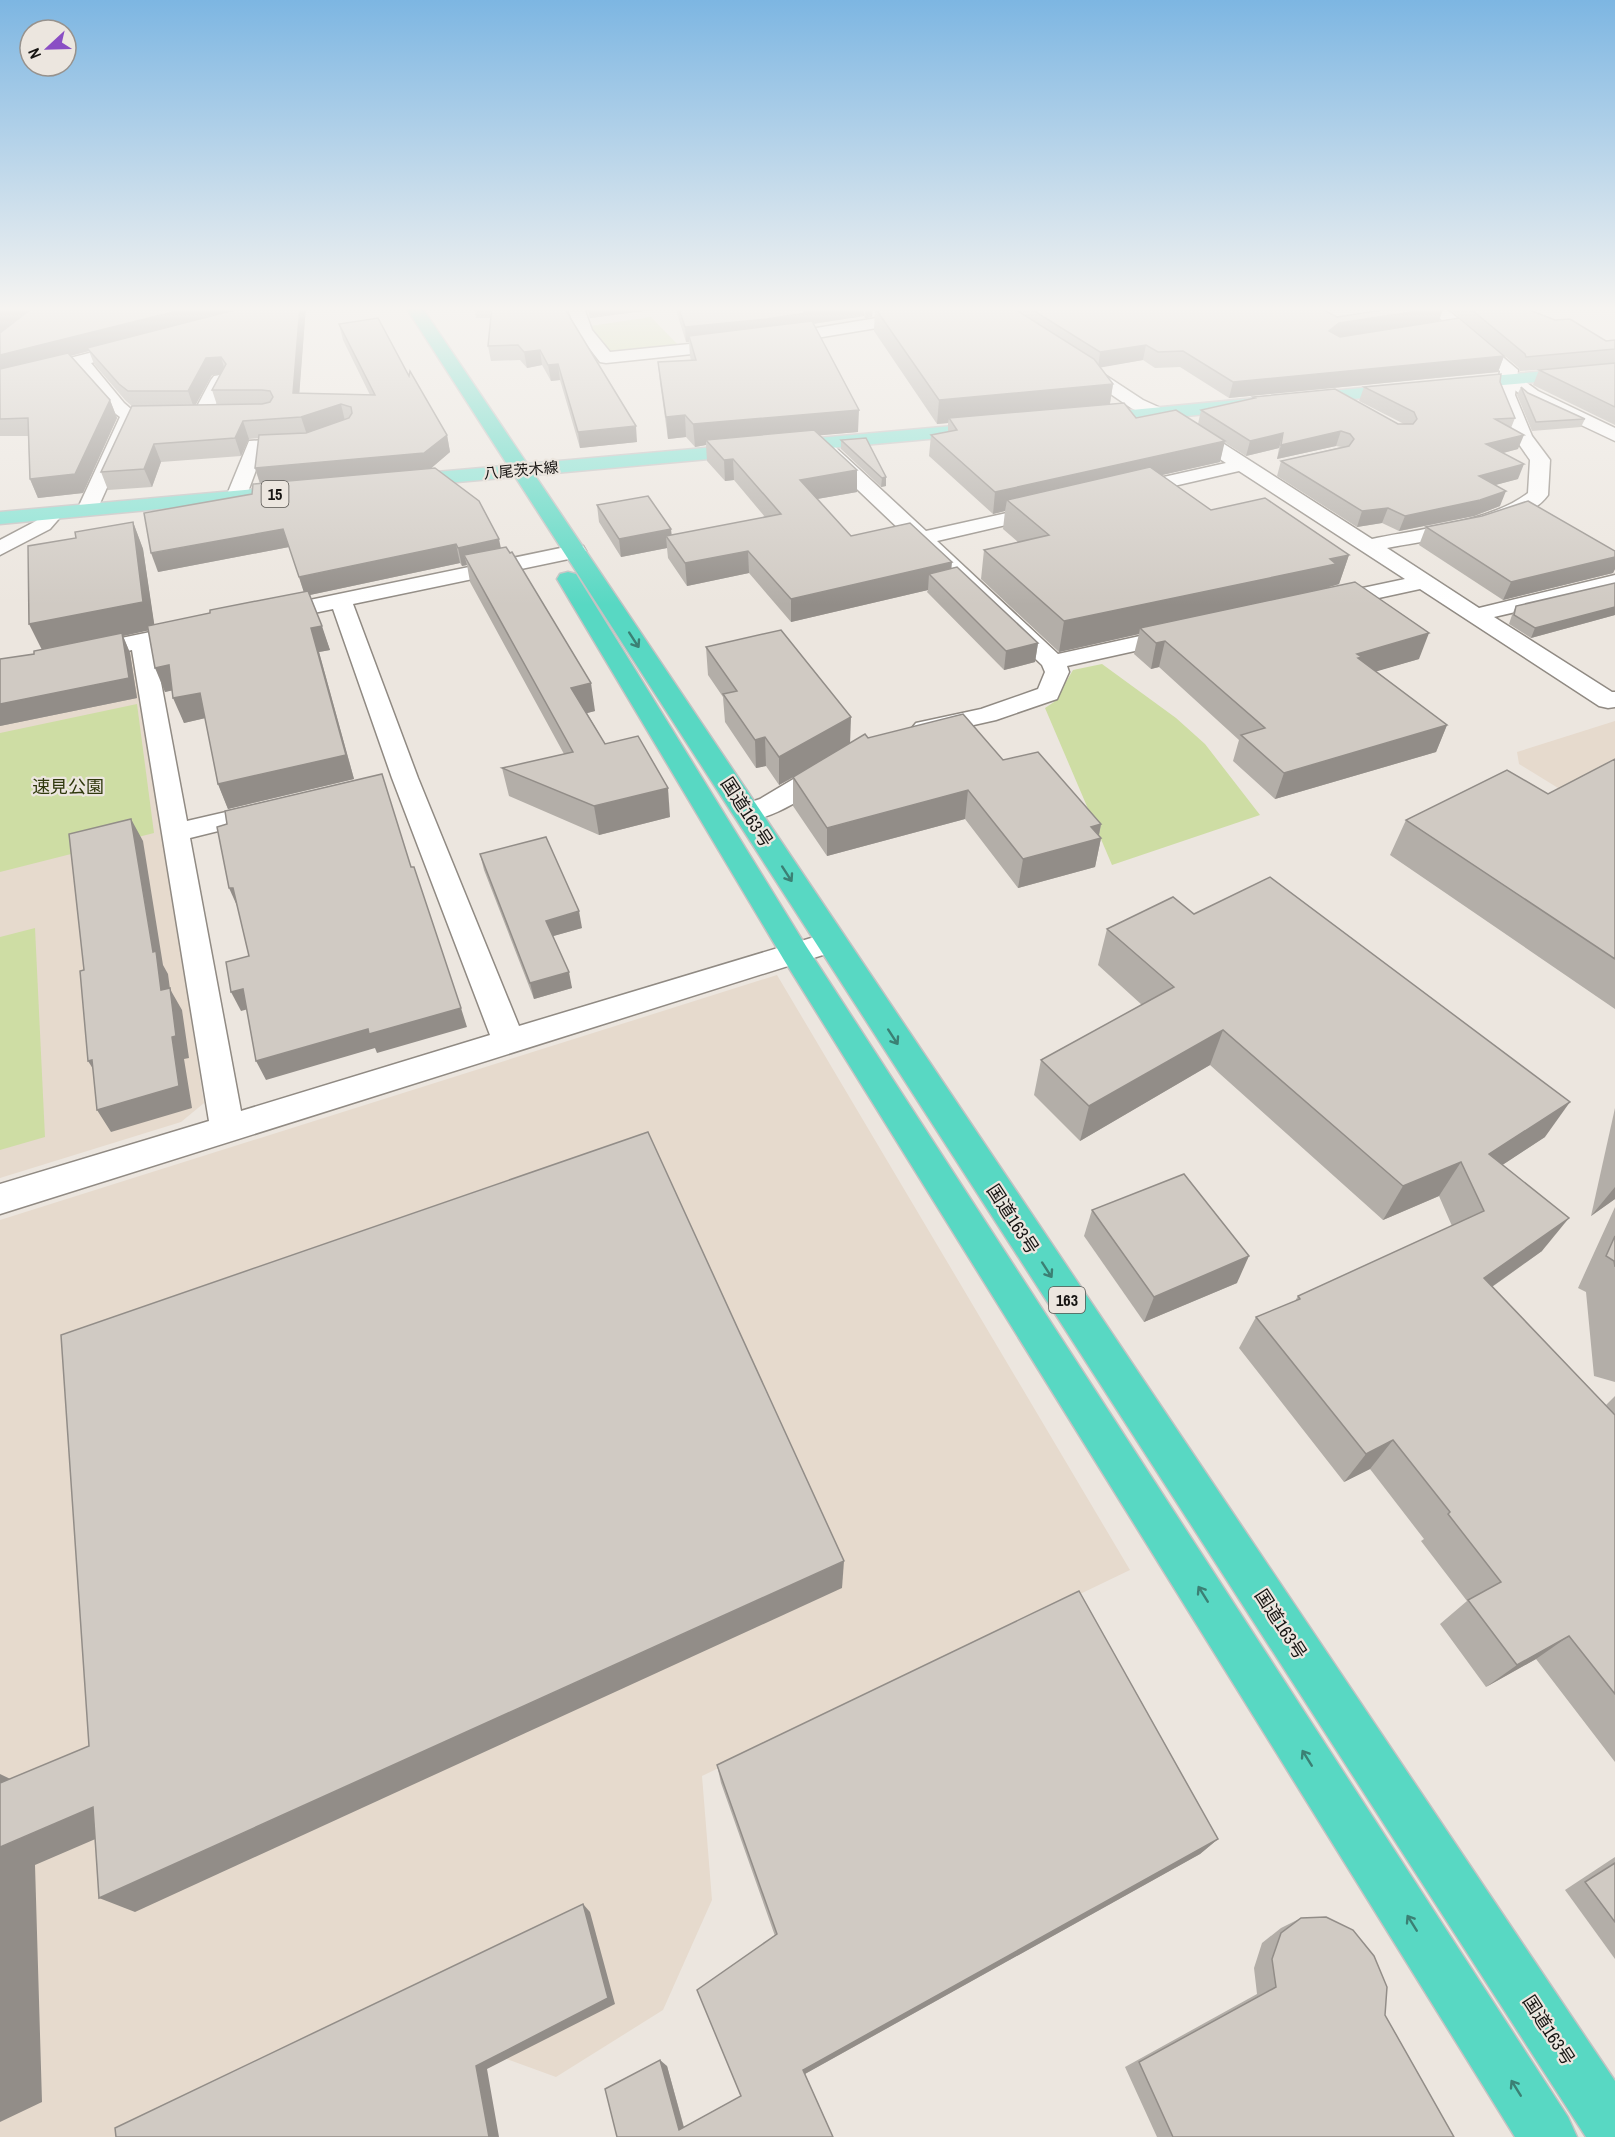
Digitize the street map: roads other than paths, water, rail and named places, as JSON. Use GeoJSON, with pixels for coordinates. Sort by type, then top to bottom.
{"type":"FeatureCollection","features":[{"type":"Feature","properties":{"kind":"highway","name":"国道163号"},"geometry":{"type":"LineString","coordinates":[[468,406],[500,465],[747,813],[1615,2131]]}},
{"type":"Feature","properties":{"kind":"highway","name":"国道163号"},"geometry":{"type":"LineString","coordinates":[[564,553],[795,952],[1548,2137]]}},
{"type":"Feature","properties":{"kind":"main road"},"geometry":{"type":"LineString","coordinates":[[1066,422],[1223,406]]}},
{"type":"Feature","properties":{"kind":"main road","name":"八尾茨木線"},"geometry":{"type":"LineString","coordinates":[[384,483],[500,465],[821,444],[1008,427]]}},
{"type":"Feature","properties":{"kind":"main road","name":"15"},"geometry":{"type":"LineString","coordinates":[[0,518],[293,492]]}},
{"type":"Feature","properties":{"kind":"street"},"geometry":{"type":"LineString","coordinates":[[87,510],[136,415],[117,406]]}},
{"type":"Feature","properties":{"kind":"street"},"geometry":{"type":"LineString","coordinates":[[202,406],[196,414],[224,414]]}},
{"type":"Feature","properties":{"kind":"street"},"geometry":{"type":"LineString","coordinates":[[1140,406],[1178,423],[1608,701],[1615,699]]}},
{"type":"Feature","properties":{"kind":"street"},"geometry":{"type":"LineString","coordinates":[[1354,406],[1363,411]]}},
{"type":"Feature","properties":{"kind":"street"},"geometry":{"type":"LineString","coordinates":[[1368,546],[1491,520],[1522,508],[1538,495],[1540,460],[1523,437],[1510,406]]}},
{"type":"Feature","properties":{"kind":"street"},"geometry":{"type":"LineString","coordinates":[[1554,406],[1615,435]]}},
{"type":"Feature","properties":{"kind":"street"},"geometry":{"type":"LineString","coordinates":[[236,497],[256,445],[310,443],[319,440]]}},
{"type":"Feature","properties":{"kind":"street"},"geometry":{"type":"LineString","coordinates":[[821,444],[1053,662],[1057,672],[1048,694],[987,715],[925,728],[905,735]]}},
{"type":"Feature","properties":{"kind":"street"},"geometry":{"type":"LineString","coordinates":[[1105,496],[1247,469],[1284,465]]}},
{"type":"Feature","properties":{"kind":"street"},"geometry":{"type":"LineString","coordinates":[[923,538],[1071,504]]}},
{"type":"Feature","properties":{"kind":"street"},"geometry":{"type":"LineString","coordinates":[[0,549],[43,525],[53,514]]}},
{"type":"Feature","properties":{"kind":"street"},"geometry":{"type":"LineString","coordinates":[[248,619],[564,553]]}},
{"type":"Feature","properties":{"kind":"street"},"geometry":{"type":"LineString","coordinates":[[1307,607],[1423,582]]}},
{"type":"Feature","properties":{"kind":"street"},"geometry":{"type":"LineString","coordinates":[[1476,615],[1615,582]]}},
{"type":"Feature","properties":{"kind":"street"},"geometry":{"type":"LineString","coordinates":[[341,601],[393,781],[508,1041]]}},
{"type":"Feature","properties":{"kind":"street"},"geometry":{"type":"LineString","coordinates":[[0,670],[213,626]]}},
{"type":"Feature","properties":{"kind":"street"},"geometry":{"type":"LineString","coordinates":[[1053,662],[1203,629]]}},
{"type":"Feature","properties":{"kind":"street"},"geometry":{"type":"LineString","coordinates":[[142,640],[227,1128]]}},
{"type":"Feature","properties":{"kind":"street"},"geometry":{"type":"LineString","coordinates":[[747,813],[770,805],[856,754]]}},
{"type":"Feature","properties":{"kind":"street"},"geometry":{"type":"LineString","coordinates":[[174,833],[289,806]]}},
{"type":"Feature","properties":{"kind":"street"},"geometry":{"type":"LineString","coordinates":[[0,1199],[831,942]]}},
{"type":"Feature","properties":{"kind":"park label","name":"速見公園"},"geometry":{"type":"Point","coordinates":[68,786]}}]}
